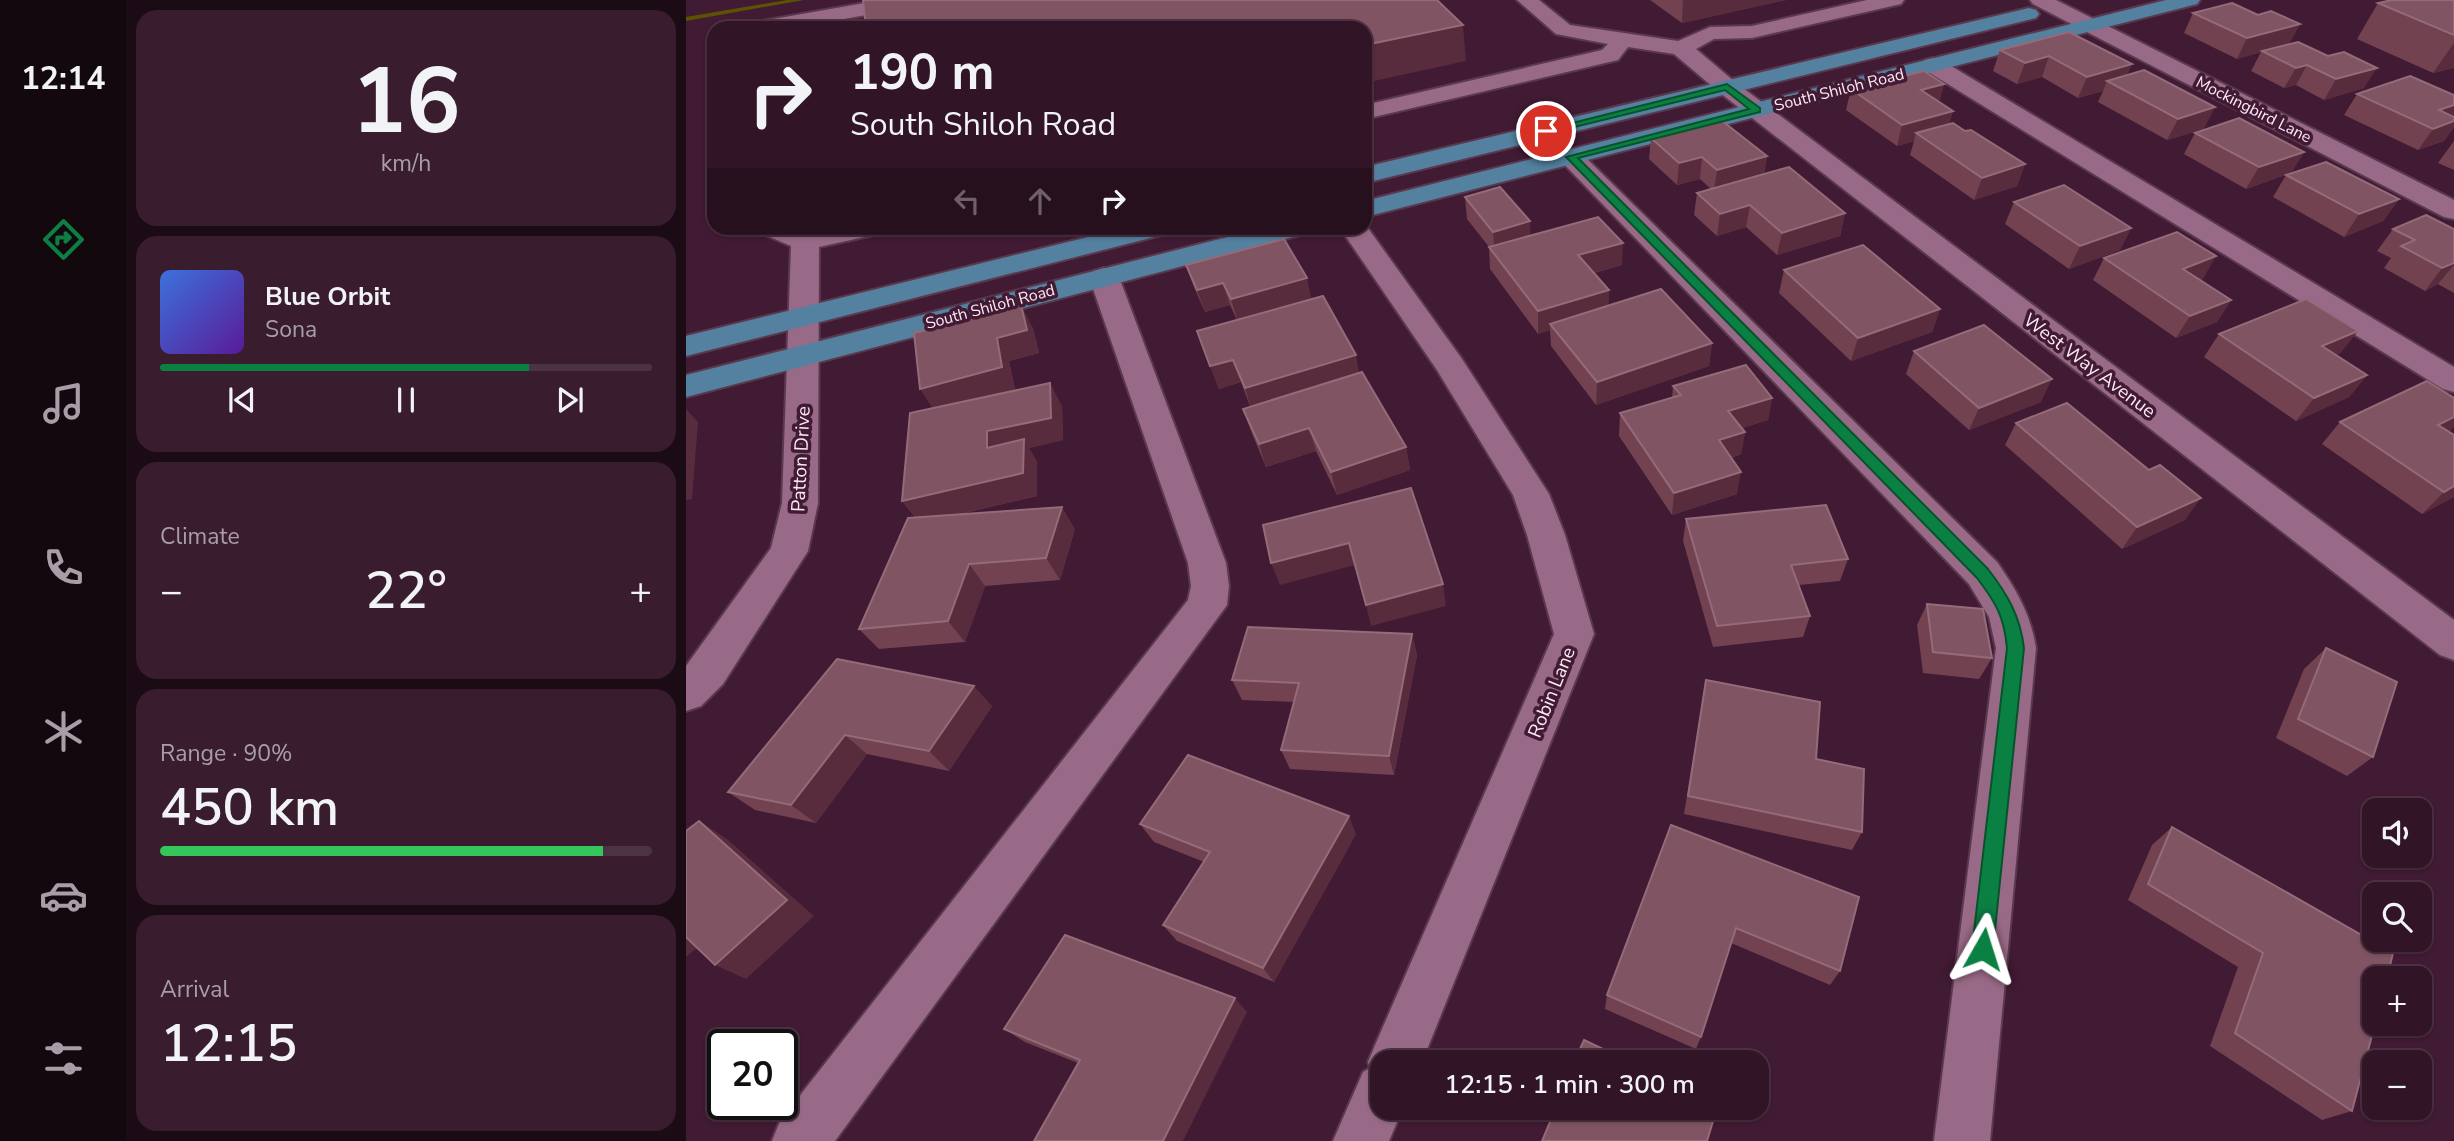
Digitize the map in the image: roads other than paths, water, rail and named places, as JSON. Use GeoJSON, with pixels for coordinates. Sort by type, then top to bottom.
{"type":"FeatureCollection","features":[{"type":"Feature","properties":{"kind":"main road","name":"South Shiloh Road"},"geometry":{"type":"LineString","coordinates":[[1372,173],[1727,87],[2047,4],[2085,0]]}},
{"type":"Feature","properties":{"kind":"main road","name":"South Shiloh Road"},"geometry":{"type":"LineString","coordinates":[[1372,207],[2190,0]]}},
{"type":"Feature","properties":{"kind":"main road","name":"South Shiloh Road"},"geometry":{"type":"LineString","coordinates":[[686,346],[1128,235]]}},
{"type":"Feature","properties":{"kind":"main road","name":"South Shiloh Road"},"geometry":{"type":"LineString","coordinates":[[686,386],[1267,235]]}},
{"type":"Feature","properties":{"kind":"street"},"geometry":{"type":"LineString","coordinates":[[797,21],[917,0]]}},
{"type":"Feature","properties":{"kind":"street"},"geometry":{"type":"LineString","coordinates":[[1527,0],[1563,30],[1681,48],[1710,33],[1752,32],[1894,0]]}},
{"type":"Feature","properties":{"kind":"street","name":"Mockingbird Lane"},"geometry":{"type":"LineString","coordinates":[[2047,4],[2454,211]]}},
{"type":"Feature","properties":{"kind":"street"},"geometry":{"type":"LineString","coordinates":[[1372,111],[1610,55],[1623,40]]}},
{"type":"Feature","properties":{"kind":"street","name":"West Way Avenue"},"geometry":{"type":"LineString","coordinates":[[1681,48],[1727,87],[2454,643]]}},
{"type":"Feature","properties":{"kind":"street"},"geometry":{"type":"LineString","coordinates":[[1933,65],[2454,381]]}},
{"type":"Feature","properties":{"kind":"street"},"geometry":{"type":"LineString","coordinates":[[1571,157],[1983,573],[2002,599],[2012,622],[2016,648],[1962,1141]]}},
{"type":"Feature","properties":{"kind":"street"},"geometry":{"type":"LineString","coordinates":[[789,235],[805,242],[837,235]]}},
{"type":"Feature","properties":{"kind":"street","name":"Robin Lane"},"geometry":{"type":"LineString","coordinates":[[1359,235],[1451,366],[1531,494],[1546,535],[1574,634],[1400,1050]]}},
{"type":"Feature","properties":{"kind":"street","name":"Patton Drive"},"geometry":{"type":"LineString","coordinates":[[686,693],[708,672],[789,551],[800,503],[805,242]]}},
{"type":"Feature","properties":{"kind":"street"},"geometry":{"type":"LineString","coordinates":[[800,1141],[1207,605],[1210,586],[1207,563],[1104,277]]}},
{"type":"Feature","properties":{"kind":"street"},"geometry":{"type":"LineString","coordinates":[[1361,1141],[1370,1120]]}},
{"type":"Feature","properties":{"kind":"waterway"},"geometry":{"type":"LineString","coordinates":[[686,19],[800,0]]}}]}
